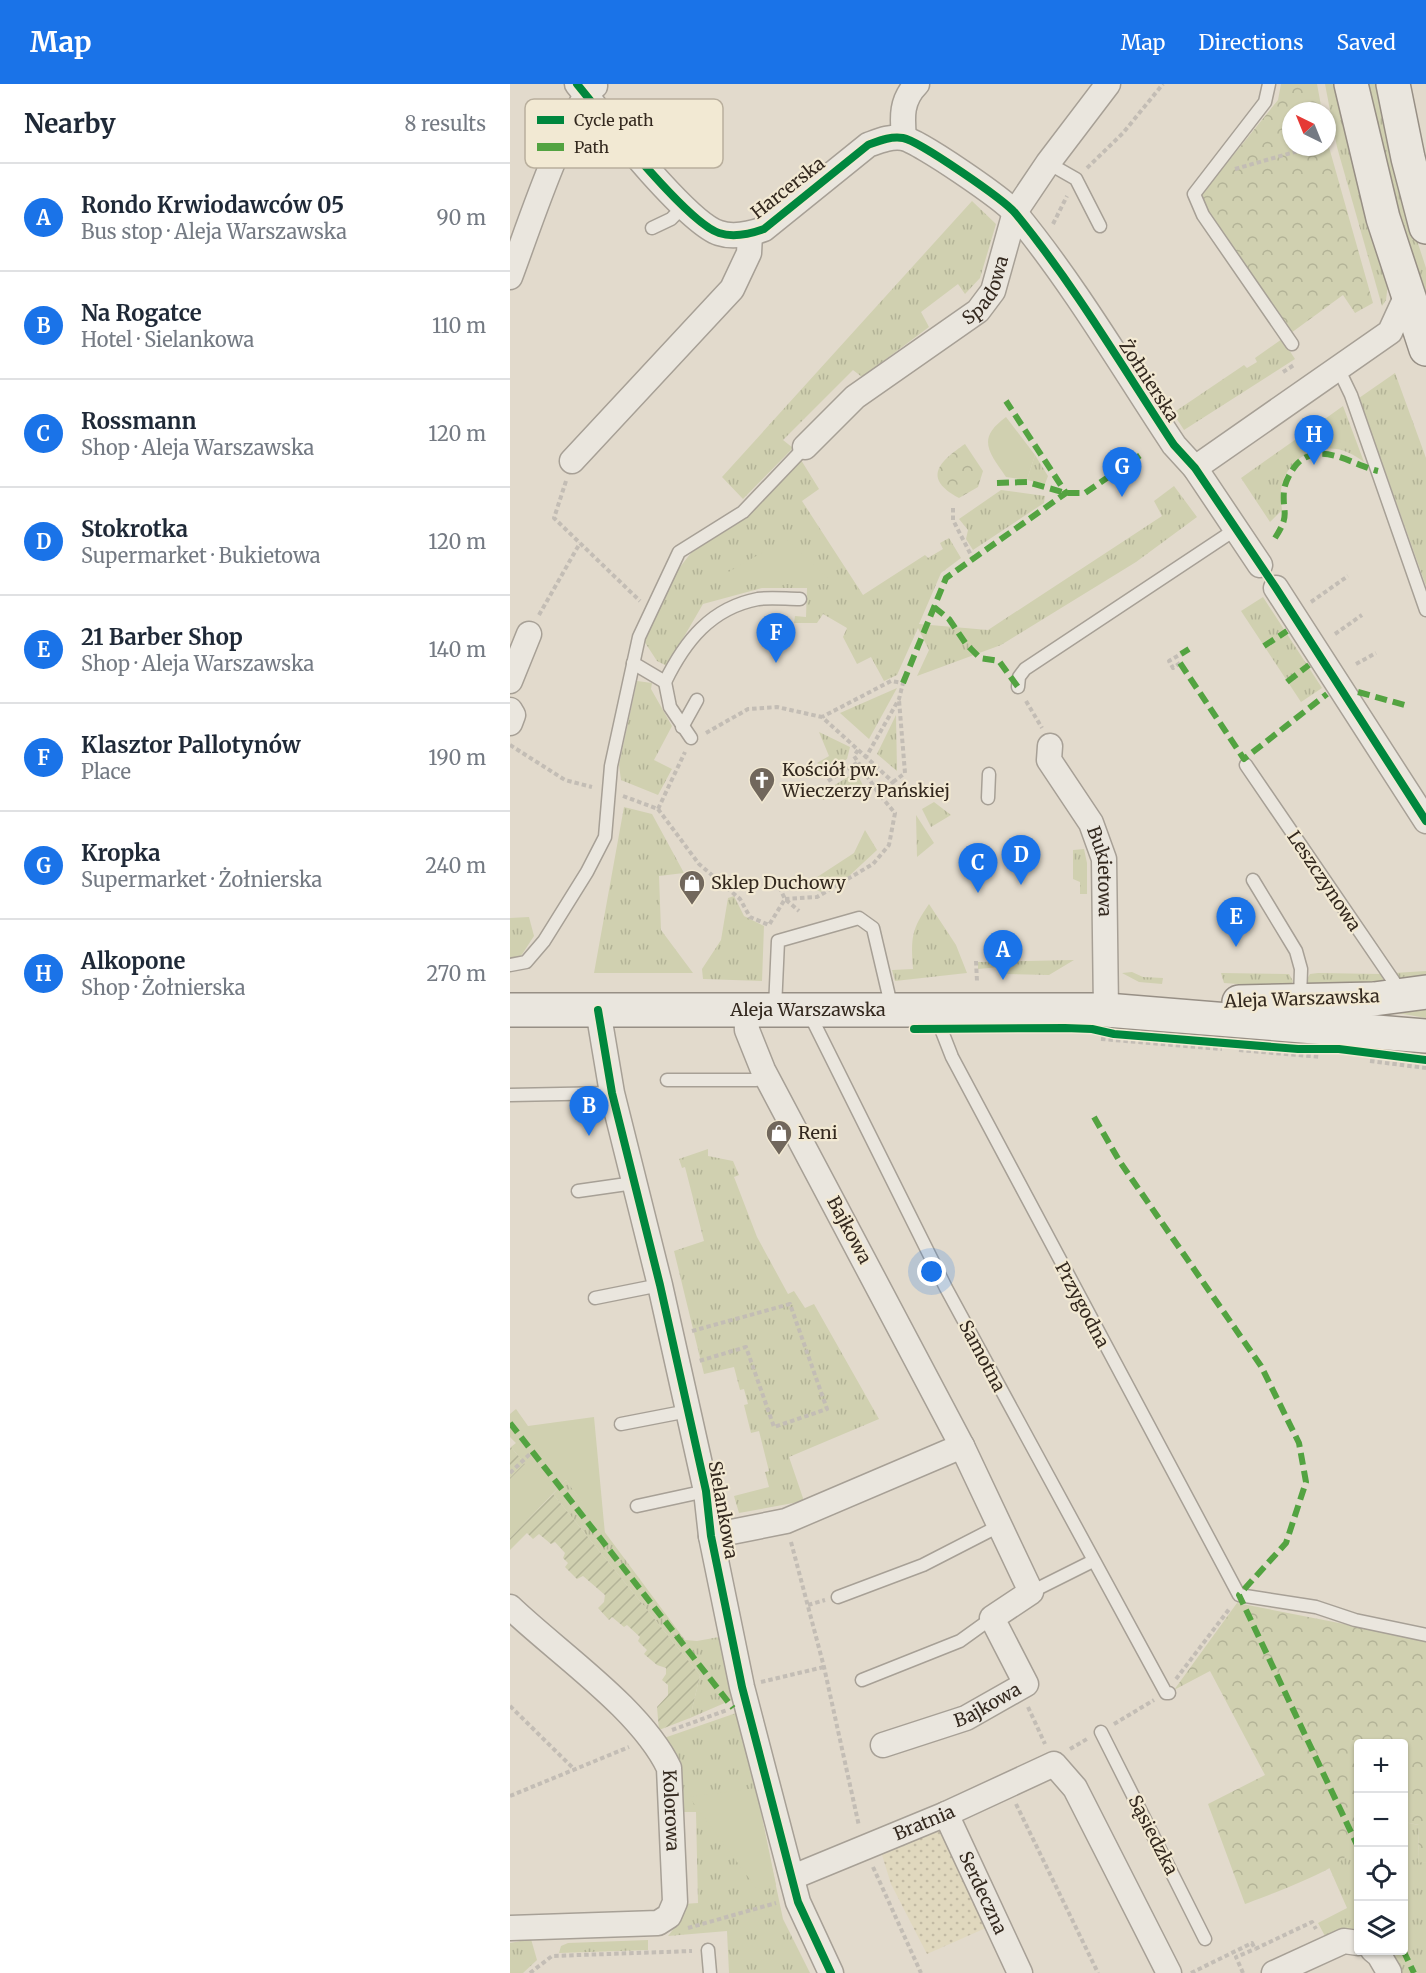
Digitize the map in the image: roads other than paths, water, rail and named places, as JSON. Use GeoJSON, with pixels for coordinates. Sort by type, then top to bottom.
{"type":"FeatureCollection","features":[{"type":"Feature","properties":{"kind":"street"},"geometry":{"type":"LineString","coordinates":[[917,84],[908,94],[902,115],[904,138],[931,150],[1015,212]]}},
{"type":"Feature","properties":{"kind":"street","name":"Spadowa"},"geometry":{"type":"LineString","coordinates":[[805,447],[855,397],[978,311],[993,291],[1015,212],[1048,163],[1108,84]]}},
{"type":"Feature","properties":{"kind":"street"},"geometry":{"type":"LineString","coordinates":[[1351,84],[1378,200],[1425,346]]}},
{"type":"Feature","properties":{"kind":"street"},"geometry":{"type":"LineString","coordinates":[[1393,84],[1408,158],[1426,227]]}},
{"type":"Feature","properties":{"kind":"street","name":"Harcerska"},"geometry":{"type":"LineString","coordinates":[[652,168],[683,207],[710,229],[720,233],[750,234],[764,229],[867,146],[887,138],[904,138]]}},
{"type":"Feature","properties":{"kind":"street"},"geometry":{"type":"LineString","coordinates":[[510,277],[553,168]]}},
{"type":"Feature","properties":{"kind":"street","name":"Żołnierska"},"geometry":{"type":"LineString","coordinates":[[1015,212],[1174,445],[1195,468],[1260,565]]}},
{"type":"Feature","properties":{"kind":"street"},"geometry":{"type":"LineString","coordinates":[[572,461],[732,289],[749,253],[750,234]]}},
{"type":"Feature","properties":{"kind":"street"},"geometry":{"type":"LineString","coordinates":[[1195,468],[1390,332],[1407,295]]}},
{"type":"Feature","properties":{"kind":"street"},"geometry":{"type":"LineString","coordinates":[[1390,332],[1425,346]]}},
{"type":"Feature","properties":{"kind":"street"},"geometry":{"type":"LineString","coordinates":[[1276,588],[1426,821]]}},
{"type":"Feature","properties":{"kind":"street"},"geometry":{"type":"LineString","coordinates":[[510,681],[529,634]]}},
{"type":"Feature","properties":{"kind":"street","name":"Bukietowa"},"geometry":{"type":"LineString","coordinates":[[1049,741],[1049,760],[1091,823],[1104,860],[1102,1020]]}},
{"type":"Feature","properties":{"kind":"street","name":"Aleja Warszawska"},"geometry":{"type":"LineString","coordinates":[[1102,1020],[1166,1001],[1374,999],[1415,994]]}},
{"type":"Feature","properties":{"kind":"street","name":"Sielankowa"},"geometry":{"type":"LineString","coordinates":[[598,1010],[612,1093],[660,1285],[706,1491],[711,1536],[742,1687],[798,1902],[831,1973]]}},
{"type":"Feature","properties":{"kind":"street","name":"Bajkowa"},"geometry":{"type":"LineString","coordinates":[[761,1010],[747,1030],[763,1070],[962,1446],[1032,1592]]}},
{"type":"Feature","properties":{"kind":"street","name":"Aleja Warszawska"},"geometry":{"type":"LineString","coordinates":[[510,1011],[934,1010],[1102,1020],[1183,1017],[1426,1036]]}},
{"type":"Feature","properties":{"kind":"street"},"geometry":{"type":"LineString","coordinates":[[711,1536],[786,1521],[962,1446]]}},
{"type":"Feature","properties":{"kind":"street"},"geometry":{"type":"LineString","coordinates":[[992,1618],[1032,1592]]}},
{"type":"Feature","properties":{"kind":"street","name":"Kolorowa"},"geometry":{"type":"LineString","coordinates":[[510,1607],[591,1678],[662,1752],[669,1768],[675,1891],[674,1908],[669,1916],[658,1923],[510,1928]]}},
{"type":"Feature","properties":{"kind":"street","name":"Bajkowa"},"geometry":{"type":"LineString","coordinates":[[883,1746],[966,1718],[1026,1684],[992,1618]]}},
{"type":"Feature","properties":{"kind":"street","name":"Bratnia"},"geometry":{"type":"LineString","coordinates":[[793,1877],[946,1814],[1054,1764],[1075,1788],[1169,1973]]}},
{"type":"Feature","properties":{"kind":"street","name":"Serdeczna"},"geometry":{"type":"LineString","coordinates":[[946,1814],[1020,1973]]}},
{"type":"Feature","properties":{"kind":"street"},"geometry":{"type":"LineString","coordinates":[[1274,1973],[1344,1941],[1354,1942]]}},
{"type":"Feature","properties":{"kind":"street"},"geometry":{"type":"LineString","coordinates":[[1379,1955],[1389,1973]]}},
{"type":"Feature","properties":{"kind":"lane"},"geometry":{"type":"LineString","coordinates":[[1269,84],[1265,102],[1194,194],[1203,215],[1292,344]]}},
{"type":"Feature","properties":{"kind":"lane"},"geometry":{"type":"LineString","coordinates":[[1048,163],[1076,179],[1100,226]]}},
{"type":"Feature","properties":{"kind":"lane"},"geometry":{"type":"LineString","coordinates":[[652,228],[671,219],[683,207]]}},
{"type":"Feature","properties":{"kind":"lane"},"geometry":{"type":"LineString","coordinates":[[1338,368],[1351,395],[1426,610]]}},
{"type":"Feature","properties":{"kind":"lane"},"geometry":{"type":"LineString","coordinates":[[510,965],[526,962],[544,941],[587,872],[605,837],[611,766],[639,637],[679,552],[743,512],[805,447]]}},
{"type":"Feature","properties":{"kind":"lane"},"geometry":{"type":"LineString","coordinates":[[1018,687],[1019,677],[1025,669],[1236,529]]}},
{"type":"Feature","properties":{"kind":"lane"},"geometry":{"type":"LineString","coordinates":[[691,738],[670,707],[665,682],[678,656],[699,629],[719,613],[759,599],[800,599]]}},
{"type":"Feature","properties":{"kind":"lane"},"geometry":{"type":"LineString","coordinates":[[633,663],[665,682]]}},
{"type":"Feature","properties":{"kind":"lane"},"geometry":{"type":"LineString","coordinates":[[682,727],[696,700]]}},
{"type":"Feature","properties":{"kind":"lane","name":"Leszczynowa"},"geometry":{"type":"LineString","coordinates":[[1246,765],[1415,994]]}},
{"type":"Feature","properties":{"kind":"lane"},"geometry":{"type":"LineString","coordinates":[[988,774],[988,798]]}},
{"type":"Feature","properties":{"kind":"lane"},"geometry":{"type":"LineString","coordinates":[[1253,880],[1296,951],[1301,969],[1300,1000]]}},
{"type":"Feature","properties":{"kind":"lane"},"geometry":{"type":"LineString","coordinates":[[761,1010],[778,941],[860,918],[873,928],[892,1010]]}},
{"type":"Feature","properties":{"kind":"lane","name":"Samotna"},"geometry":{"type":"LineString","coordinates":[[808,1010],[946,1288],[1093,1561],[1166,1693],[1169,1693]]}},
{"type":"Feature","properties":{"kind":"lane","name":"Przygodna"},"geometry":{"type":"LineString","coordinates":[[934,1010],[968,1087],[1239,1595],[1316,1607],[1355,1620],[1426,1635]]}},
{"type":"Feature","properties":{"kind":"lane"},"geometry":{"type":"LineString","coordinates":[[667,1080],[756,1080],[763,1070]]}},
{"type":"Feature","properties":{"kind":"lane"},"geometry":{"type":"LineString","coordinates":[[510,1095],[612,1093]]}},
{"type":"Feature","properties":{"kind":"lane"},"geometry":{"type":"LineString","coordinates":[[578,1191],[634,1183]]}},
{"type":"Feature","properties":{"kind":"lane"},"geometry":{"type":"LineString","coordinates":[[595,1298],[660,1285]]}},
{"type":"Feature","properties":{"kind":"lane"},"geometry":{"type":"LineString","coordinates":[[621,1424],[688,1411]]}},
{"type":"Feature","properties":{"kind":"lane"},"geometry":{"type":"LineString","coordinates":[[637,1506],[706,1491]]}},
{"type":"Feature","properties":{"kind":"lane"},"geometry":{"type":"LineString","coordinates":[[838,1597],[923,1565],[999,1526]]}},
{"type":"Feature","properties":{"kind":"lane"},"geometry":{"type":"LineString","coordinates":[[1032,1592],[1093,1561]]}},
{"type":"Feature","properties":{"kind":"lane"},"geometry":{"type":"LineString","coordinates":[[862,1680],[960,1641],[992,1618]]}},
{"type":"Feature","properties":{"kind":"lane","name":"Sąsiedzka"},"geometry":{"type":"LineString","coordinates":[[1101,1732],[1205,1939]]}},
{"type":"Feature","properties":{"kind":"lane"},"geometry":{"type":"LineString","coordinates":[[708,1950],[710,1973]]}},
{"type":"Feature","properties":{"kind":"place","name":"Alkopone"},"geometry":{"type":"Point","coordinates":[1314,465]}},
{"type":"Feature","properties":{"kind":"place","name":"Kropka"},"geometry":{"type":"Point","coordinates":[1122,497]}},
{"type":"Feature","properties":{"kind":"place","name":"Klasztor Pallotynów"},"geometry":{"type":"Point","coordinates":[776,663]}},
{"type":"Feature","properties":{"kind":"place","name":"Kościół pw. Wieczerzy Pańskiej"},"geometry":{"type":"Point","coordinates":[762,803]}},
{"type":"Feature","properties":{"kind":"place","name":"Stokrotka"},"geometry":{"type":"Point","coordinates":[1021,885]}},
{"type":"Feature","properties":{"kind":"place","name":"Rossmann"},"geometry":{"type":"Point","coordinates":[978,893]}},
{"type":"Feature","properties":{"kind":"place","name":"Sklep Duchowy"},"geometry":{"type":"Point","coordinates":[692,906]}},
{"type":"Feature","properties":{"kind":"place","name":"21 Barber Shop"},"geometry":{"type":"Point","coordinates":[1236,947]}},
{"type":"Feature","properties":{"kind":"place","name":"Rondo Krwiodawców 05"},"geometry":{"type":"Point","coordinates":[1003,980]}},
{"type":"Feature","properties":{"kind":"place","name":"Na Rogatce"},"geometry":{"type":"Point","coordinates":[589,1136]}},
{"type":"Feature","properties":{"kind":"place","name":"Reni"},"geometry":{"type":"Point","coordinates":[779,1156]}}]}
